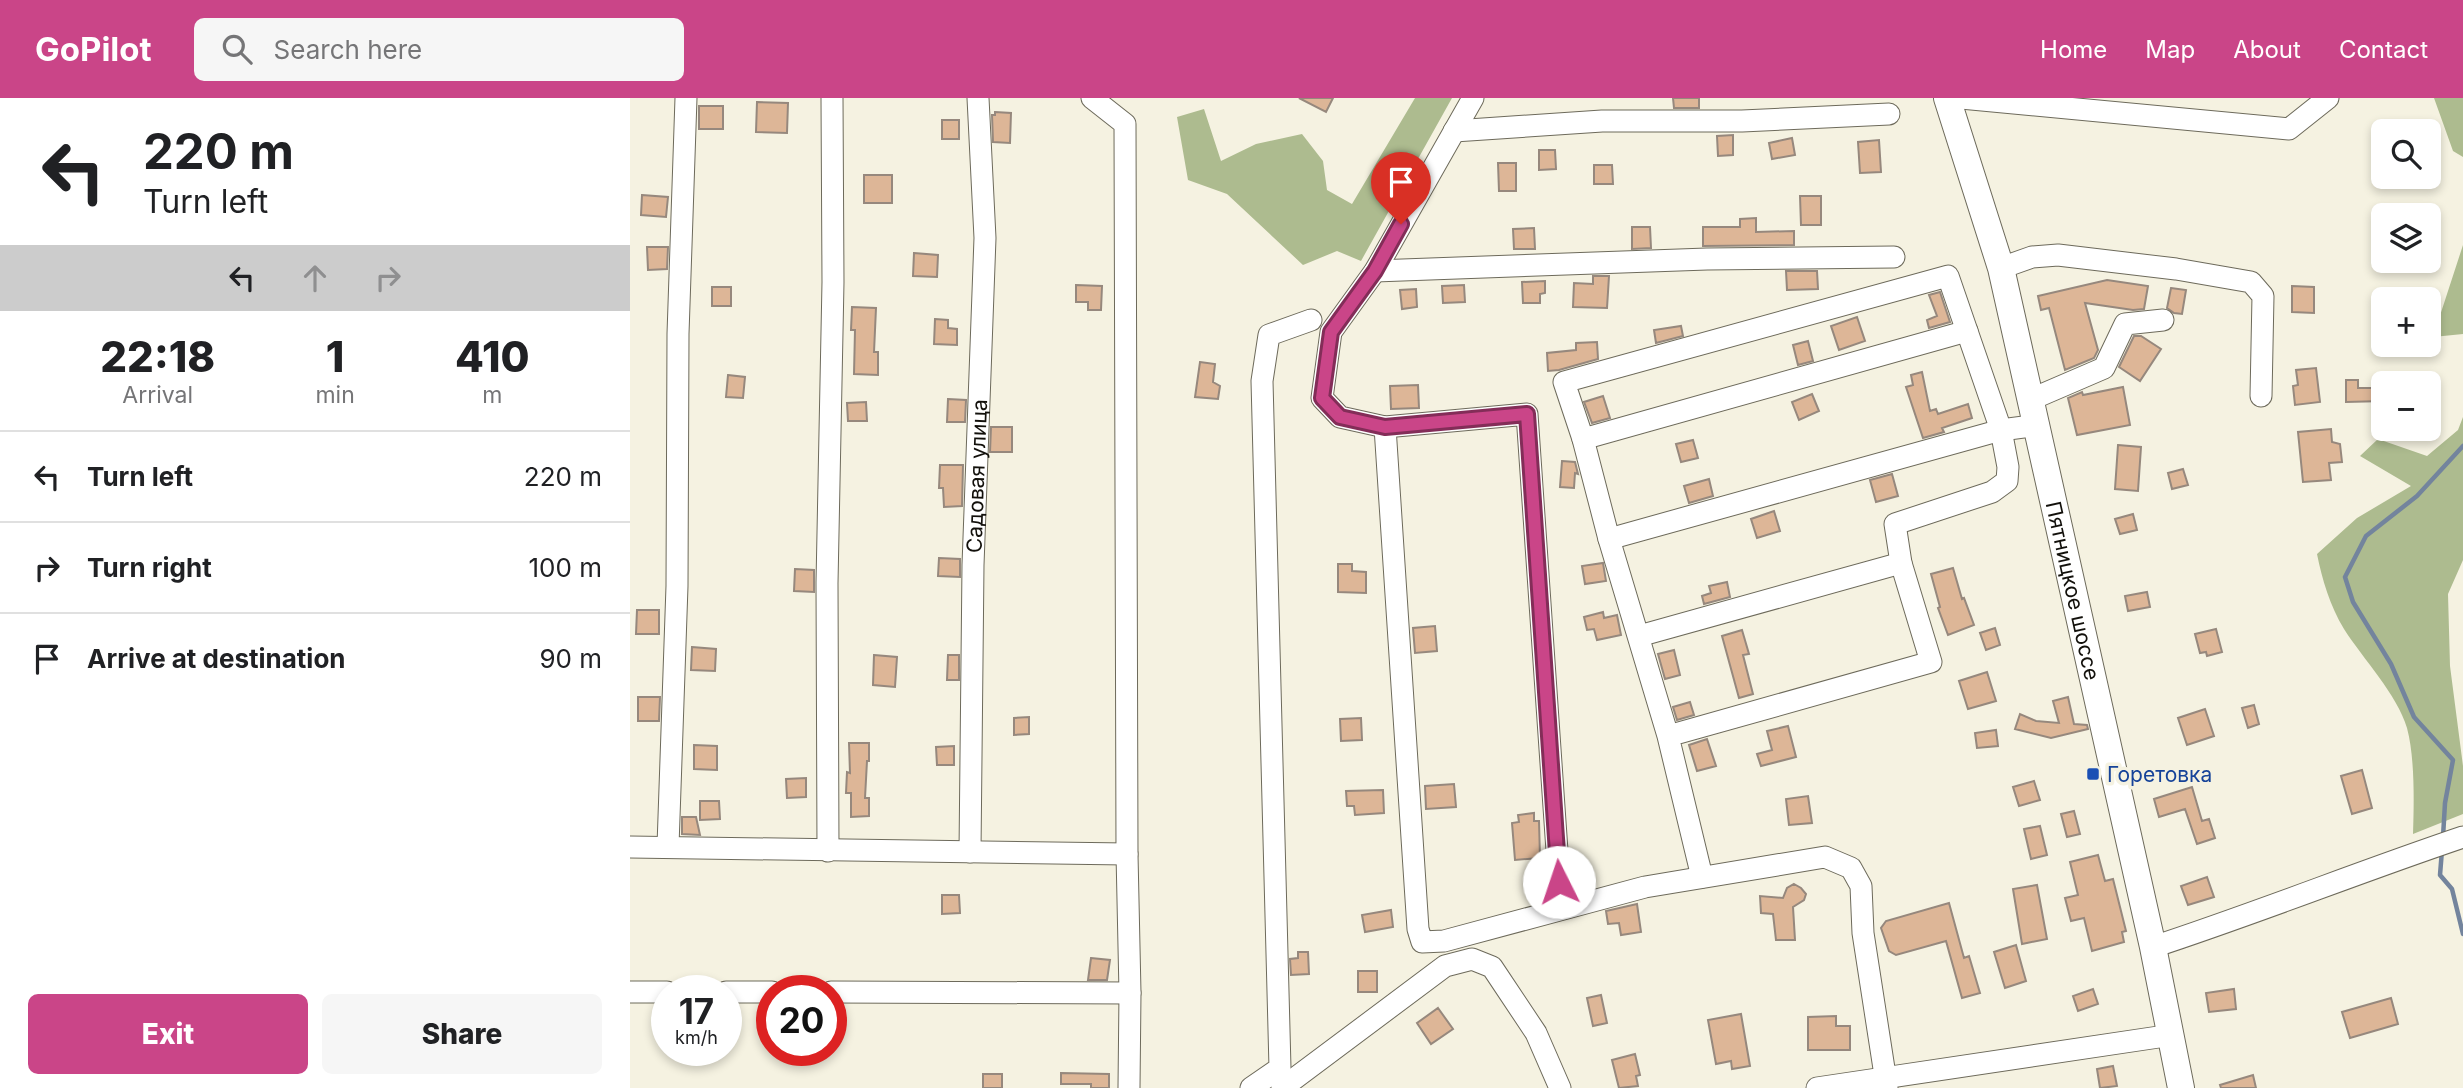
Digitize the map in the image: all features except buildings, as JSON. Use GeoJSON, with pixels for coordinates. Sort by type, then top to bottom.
{"type":"FeatureCollection","features":[{"type":"Feature","properties":{"kind":"main road","name":"Пятницкое шоссе"},"geometry":{"type":"LineString","coordinates":[[1947,98],[2001,268],[2032,399],[2153,947],[2181,1088]]}},
{"type":"Feature","properties":{"kind":"street"},"geometry":{"type":"LineString","coordinates":[[668,846],[677,586],[678,334],[686,98]]}},
{"type":"Feature","properties":{"kind":"street"},"geometry":{"type":"LineString","coordinates":[[828,851],[827,583],[833,282],[832,98]]}},
{"type":"Feature","properties":{"kind":"street","name":"Садовая улица"},"geometry":{"type":"LineString","coordinates":[[970,852],[973,565],[985,238],[978,98]]}},
{"type":"Feature","properties":{"kind":"street"},"geometry":{"type":"LineString","coordinates":[[1092,98],[1125,124],[1129,1088]]}},
{"type":"Feature","properties":{"kind":"street"},"geometry":{"type":"LineString","coordinates":[[1473,98],[1375,271],[1331,332],[1322,398],[1340,417],[1385,427],[1527,414],[1561,909]]}},
{"type":"Feature","properties":{"kind":"street"},"geometry":{"type":"LineString","coordinates":[[1961,98],[2289,129],[2328,98]]}},
{"type":"Feature","properties":{"kind":"street"},"geometry":{"type":"LineString","coordinates":[[1454,131],[1602,121],[1742,121],[1889,114]]}},
{"type":"Feature","properties":{"kind":"street"},"geometry":{"type":"LineString","coordinates":[[2001,268],[2032,257],[2058,255],[2252,282],[2263,296],[2261,396]]}},
{"type":"Feature","properties":{"kind":"street"},"geometry":{"type":"LineString","coordinates":[[1375,271],[1707,259],[1894,257]]}},
{"type":"Feature","properties":{"kind":"street"},"geometry":{"type":"LineString","coordinates":[[1668,736],[1931,662],[1901,564],[1895,524],[1992,492],[2007,481],[2008,467],[2001,430],[1948,276],[1564,382],[1583,439],[1609,539],[1668,736],[1702,877]]}},
{"type":"Feature","properties":{"kind":"street"},"geometry":{"type":"LineString","coordinates":[[1281,1078],[1262,381],[1269,335],[1311,320]]}},
{"type":"Feature","properties":{"kind":"street"},"geometry":{"type":"LineString","coordinates":[[2032,399],[2104,368],[2124,324],[2163,320]]}},
{"type":"Feature","properties":{"kind":"street"},"geometry":{"type":"LineString","coordinates":[[1583,439],[1967,331]]}},
{"type":"Feature","properties":{"kind":"street"},"geometry":{"type":"LineString","coordinates":[[1609,539],[2001,430],[2038,425]]}},
{"type":"Feature","properties":{"kind":"street"},"geometry":{"type":"LineString","coordinates":[[1385,427],[1418,929],[1422,942],[1444,941],[1645,887],[1825,857],[1851,868],[1861,886],[1863,933],[1887,1083]]}},
{"type":"Feature","properties":{"kind":"street"},"geometry":{"type":"LineString","coordinates":[[1639,636],[1901,564]]}},
{"type":"Feature","properties":{"kind":"street"},"geometry":{"type":"LineString","coordinates":[[2153,947],[2463,837]]}},
{"type":"Feature","properties":{"kind":"street"},"geometry":{"type":"LineString","coordinates":[[630,847],[1127,854]]}},
{"type":"Feature","properties":{"kind":"street"},"geometry":{"type":"LineString","coordinates":[[1251,1088],[1281,1078],[1445,966],[1472,959],[1492,967],[1536,1033],[1560,1088]]}},
{"type":"Feature","properties":{"kind":"street"},"geometry":{"type":"LineString","coordinates":[[630,992],[651,992]]}},
{"type":"Feature","properties":{"kind":"street"},"geometry":{"type":"LineString","coordinates":[[847,992],[1130,993]]}},
{"type":"Feature","properties":{"kind":"street"},"geometry":{"type":"LineString","coordinates":[[1816,1088],[1887,1083],[2172,1035]]}},
{"type":"Feature","properties":{"kind":"green space"},"geometry":{"type":"Polygon","coordinates":[[[1415,98],[1452,98],[1361,261],[1337,251],[1303,265],[1227,194],[1188,180],[1177,117],[1204,109],[1221,161],[1256,144],[1302,134],[1323,161],[1327,190],[1352,204],[1415,98]]]}},
{"type":"Feature","properties":{"kind":"green space"},"geometry":{"type":"Polygon","coordinates":[[[2434,98],[2463,98],[2463,157],[2453,151],[2434,98]]]}},
{"type":"Feature","properties":{"kind":"green space"},"geometry":{"type":"Polygon","coordinates":[[[2463,245],[2463,334],[2441,336],[2441,312],[2463,245]]]}},
{"type":"Feature","properties":{"kind":"green space"},"geometry":{"type":"Polygon","coordinates":[[[2463,417],[2463,560],[2448,594],[2450,666],[2463,766],[2463,814],[2413,834],[2413,767],[2407,728],[2396,702],[2339,620],[2327,592],[2317,554],[2357,518],[2411,486],[2360,456],[2376,441],[2384,441],[2427,456],[2458,430],[2463,417]]]}},
{"type":"Feature","properties":{"kind":"waterway","name":"Горетовка"},"geometry":{"type":"LineString","coordinates":[[2443,837],[2445,803],[2453,760],[2414,717],[2391,664],[2353,602],[2345,577],[2366,536],[2417,496],[2463,446]]}},
{"type":"Feature","properties":{"kind":"waterway","name":"Горетовка"},"geometry":{"type":"LineString","coordinates":[[2442,850],[2440,875],[2452,889],[2463,934]]}},
{"type":"Feature","properties":{"kind":"place","name":"Горетовка"},"geometry":{"type":"Point","coordinates":[2093,774]}},
{"type":"Feature","properties":{"kind":"route"},"geometry":{"type":"LineString","coordinates":[[1401,224],[1375,271],[1331,332],[1322,398],[1340,417],[1385,427],[1527,414],[1559,882]]}}]}
